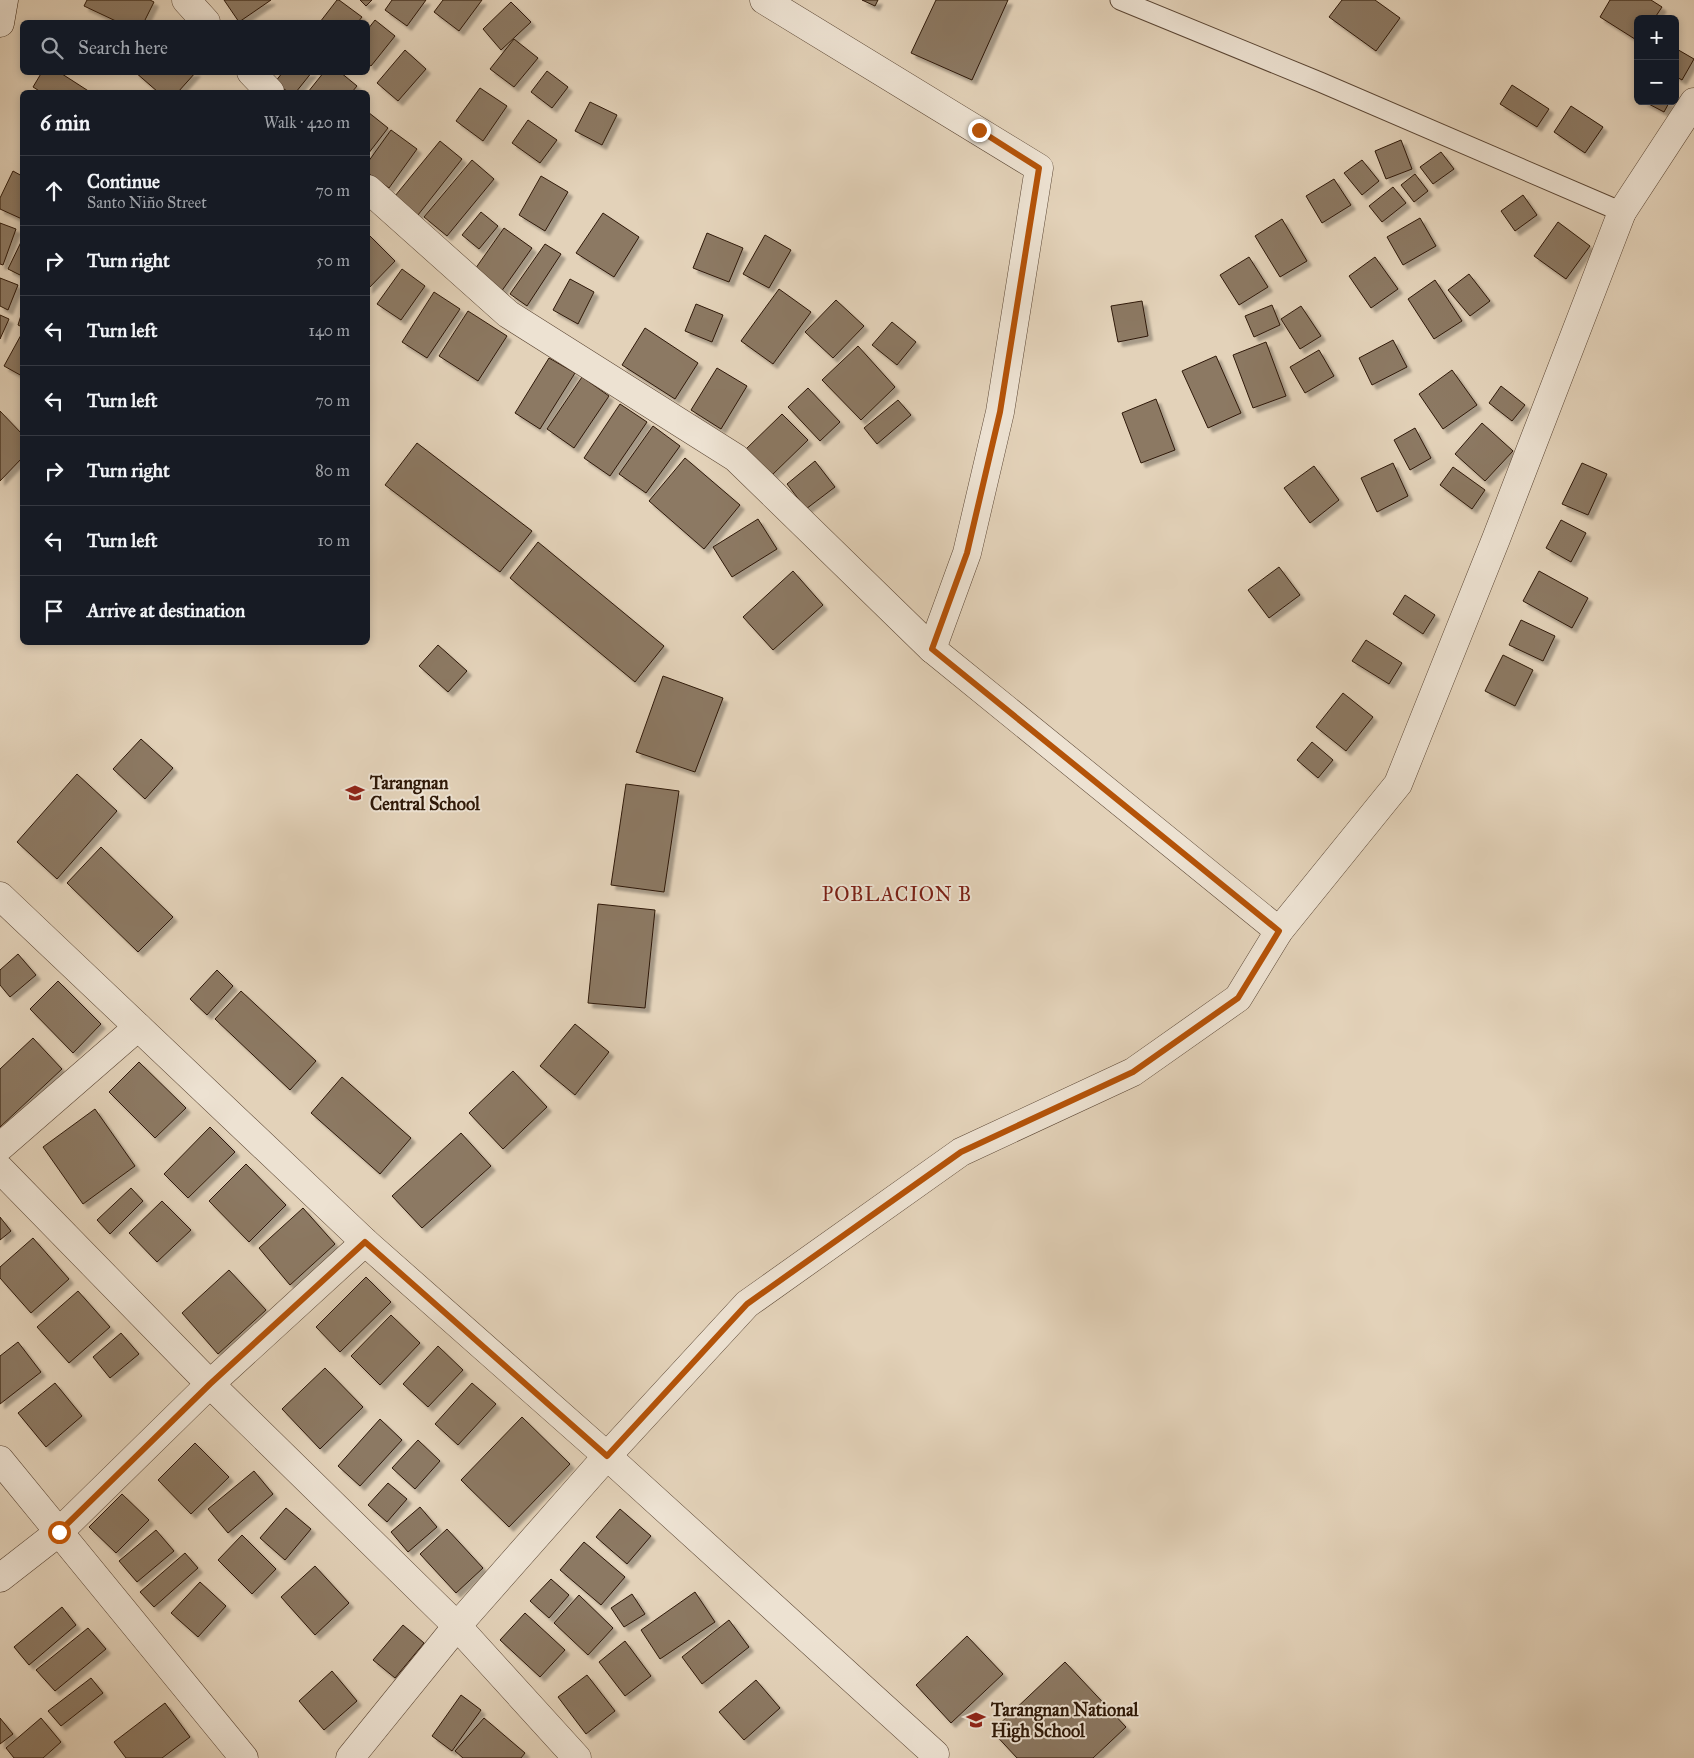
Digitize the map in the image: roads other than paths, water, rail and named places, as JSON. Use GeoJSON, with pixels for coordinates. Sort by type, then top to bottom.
{"type":"FeatureCollection","features":[{"type":"Feature","properties":{"kind":"street"},"geometry":{"type":"LineString","coordinates":[[0,23],[4,0]]}},
{"type":"Feature","properties":{"kind":"street"},"geometry":{"type":"LineString","coordinates":[[186,0],[204,20]]}},
{"type":"Feature","properties":{"kind":"street"},"geometry":{"type":"LineString","coordinates":[[764,0],[1039,168],[1000,412],[967,553],[932,649]]}},
{"type":"Feature","properties":{"kind":"street"},"geometry":{"type":"LineString","coordinates":[[254,75],[268,90]]}},
{"type":"Feature","properties":{"kind":"street"},"geometry":{"type":"LineString","coordinates":[[350,1758],[457,1626],[607,1456],[747,1304],[961,1152],[1133,1072],[1238,998],[1279,931],[1398,784],[1503,521],[1622,212],[1694,102]]}},
{"type":"Feature","properties":{"kind":"street"},"geometry":{"type":"LineString","coordinates":[[370,191],[508,314],[736,458],[932,649],[1279,931]]}},
{"type":"Feature","properties":{"kind":"street"},"geometry":{"type":"LineString","coordinates":[[0,896],[365,1242],[607,1456],[935,1754]]}},
{"type":"Feature","properties":{"kind":"street"},"geometry":{"type":"LineString","coordinates":[[0,1147],[138,1027]]}},
{"type":"Feature","properties":{"kind":"street"},"geometry":{"type":"LineString","coordinates":[[0,1169],[210,1384],[457,1626],[577,1758]]}},
{"type":"Feature","properties":{"kind":"street"},"geometry":{"type":"LineString","coordinates":[[0,1578],[59,1532],[210,1384],[365,1242]]}},
{"type":"Feature","properties":{"kind":"street"},"geometry":{"type":"LineString","coordinates":[[0,1460],[244,1758]]}},
{"type":"Feature","properties":{"kind":"lane"},"geometry":{"type":"LineString","coordinates":[[1120,0],[1330,86],[1622,212]]}},
{"type":"Feature","properties":{"kind":"place","name":"Tarangnan Central School"},"geometry":{"type":"Point","coordinates":[355,793]}},
{"type":"Feature","properties":{"kind":"place","name":"Tarangnan National High School"},"geometry":{"type":"Point","coordinates":[976,1720]}},
{"type":"Feature","properties":{"kind":"district","name":"POBLACION B"},"geometry":{"type":"Point","coordinates":[897,894]}}]}
